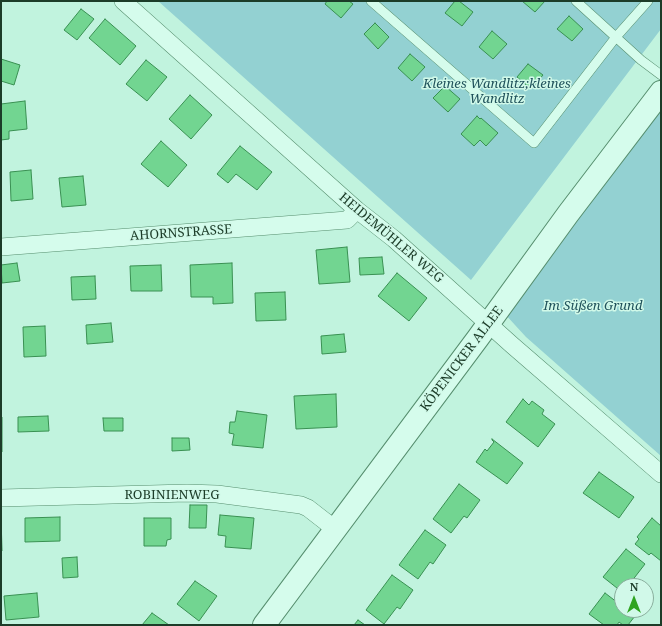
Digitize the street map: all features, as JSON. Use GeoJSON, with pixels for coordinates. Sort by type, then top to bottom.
{"type":"FeatureCollection","features":[{"type":"Feature","properties":{"kind":"street","name":"HEIDEMÜHLER WEG"},"geometry":{"type":"LineString","coordinates":[[123,1],[357,210],[394,239],[661,474]]}},
{"type":"Feature","properties":{"kind":"street","name":"KÖPENICKER ALLEE"},"geometry":{"type":"LineString","coordinates":[[264,625],[489,324],[568,214],[661,92]]}},
{"type":"Feature","properties":{"kind":"street","name":"AHORNSTRASSE"},"geometry":{"type":"LineString","coordinates":[[1,247],[347,220],[357,210]]}},
{"type":"Feature","properties":{"kind":"street","name":"ROBINIENWEG"},"geometry":{"type":"LineString","coordinates":[[1,498],[187,493],[217,494],[308,508],[335,529]]}},
{"type":"Feature","properties":{"kind":"lane"},"geometry":{"type":"LineString","coordinates":[[371,1],[534,143],[616,37],[648,1]]}},
{"type":"Feature","properties":{"kind":"lane"},"geometry":{"type":"LineString","coordinates":[[576,1],[661,75]]}},
{"type":"Feature","properties":{"kind":"green space","name":"Kleines Wandlitz;kleines Wandlitz"},"geometry":{"type":"Polygon","coordinates":[[[158,1],[661,1],[661,29],[471,280],[158,1]]]}},
{"type":"Feature","properties":{"kind":"green space","name":"Im Süßen Grund"},"geometry":{"type":"Polygon","coordinates":[[[661,101],[661,456],[526,337],[504,313],[661,101]]]}},
{"type":"Feature","properties":{"kind":"building"},"geometry":{"type":"Polygon","coordinates":[[[327,1],[349,1],[353,4],[341,18],[325,4],[327,1]]]}},
{"type":"Feature","properties":{"kind":"building"},"geometry":{"type":"Polygon","coordinates":[[[455,1],[459,1],[473,12],[462,26],[445,13],[455,1]]]}},
{"type":"Feature","properties":{"kind":"building"},"geometry":{"type":"Polygon","coordinates":[[[522,1],[545,1],[535,12],[522,1]]]}},
{"type":"Feature","properties":{"kind":"building"},"geometry":{"type":"Polygon","coordinates":[[[81,9],[94,19],[77,40],[64,30],[81,9]]]}},
{"type":"Feature","properties":{"kind":"building"},"geometry":{"type":"Polygon","coordinates":[[[569,16],[583,29],[572,41],[557,29],[569,16]]]}},
{"type":"Feature","properties":{"kind":"building"},"geometry":{"type":"Polygon","coordinates":[[[105,19],[136,46],[120,65],[89,38],[105,19]]]}},
{"type":"Feature","properties":{"kind":"building"},"geometry":{"type":"Polygon","coordinates":[[[375,23],[389,37],[378,49],[364,34],[375,23]]]}},
{"type":"Feature","properties":{"kind":"building"},"geometry":{"type":"Polygon","coordinates":[[[492,31],[507,44],[493,59],[479,47],[492,31]]]}},
{"type":"Feature","properties":{"kind":"building"},"geometry":{"type":"Polygon","coordinates":[[[410,54],[425,67],[412,81],[398,68],[410,54]]]}},
{"type":"Feature","properties":{"kind":"building"},"geometry":{"type":"Polygon","coordinates":[[[1,59],[20,65],[14,85],[1,81],[1,59]]]}},
{"type":"Feature","properties":{"kind":"building"},"geometry":{"type":"Polygon","coordinates":[[[146,60],[167,77],[147,101],[126,84],[146,60]]]}},
{"type":"Feature","properties":{"kind":"building"},"geometry":{"type":"Polygon","coordinates":[[[528,64],[543,75],[531,89],[517,77],[528,64]]]}},
{"type":"Feature","properties":{"kind":"building"},"geometry":{"type":"Polygon","coordinates":[[[445,86],[460,99],[448,112],[433,98],[445,86]]]}},
{"type":"Feature","properties":{"kind":"building"},"geometry":{"type":"Polygon","coordinates":[[[190,95],[212,115],[191,139],[169,119],[190,95]]]}},
{"type":"Feature","properties":{"kind":"building"},"geometry":{"type":"Polygon","coordinates":[[[25,101],[27,129],[9,131],[9,139],[1,140],[1,104],[25,101]]]}},
{"type":"Feature","properties":{"kind":"building"},"geometry":{"type":"Polygon","coordinates":[[[477,116],[498,133],[486,146],[480,140],[474,146],[461,134],[477,116]]]}},
{"type":"Feature","properties":{"kind":"building"},"geometry":{"type":"Polygon","coordinates":[[[161,141],[187,165],[168,187],[141,164],[161,141]]]}},
{"type":"Feature","properties":{"kind":"building"},"geometry":{"type":"Polygon","coordinates":[[[240,146],[272,172],[257,190],[236,174],[228,183],[217,174],[240,146]]]}},
{"type":"Feature","properties":{"kind":"building"},"geometry":{"type":"Polygon","coordinates":[[[31,170],[33,199],[11,201],[10,172],[31,170]]]}},
{"type":"Feature","properties":{"kind":"building"},"geometry":{"type":"Polygon","coordinates":[[[83,176],[86,205],[62,207],[59,178],[83,176]]]}},
{"type":"Feature","properties":{"kind":"building"},"geometry":{"type":"Polygon","coordinates":[[[347,247],[350,282],[319,284],[316,250],[347,247]]]}},
{"type":"Feature","properties":{"kind":"building"},"geometry":{"type":"Polygon","coordinates":[[[382,257],[384,274],[360,275],[359,258],[382,257]]]}},
{"type":"Feature","properties":{"kind":"building"},"geometry":{"type":"Polygon","coordinates":[[[17,263],[20,281],[2,283],[1,265],[17,263]]]}},
{"type":"Feature","properties":{"kind":"building"},"geometry":{"type":"Polygon","coordinates":[[[232,263],[233,303],[213,304],[213,297],[191,297],[190,265],[232,263]]]}},
{"type":"Feature","properties":{"kind":"building"},"geometry":{"type":"Polygon","coordinates":[[[161,265],[162,291],[131,291],[130,266],[161,265]]]}},
{"type":"Feature","properties":{"kind":"building"},"geometry":{"type":"Polygon","coordinates":[[[397,273],[427,298],[409,321],[378,296],[397,273]]]}},
{"type":"Feature","properties":{"kind":"building"},"geometry":{"type":"Polygon","coordinates":[[[95,276],[96,299],[72,300],[71,277],[95,276]]]}},
{"type":"Feature","properties":{"kind":"building"},"geometry":{"type":"Polygon","coordinates":[[[285,292],[286,320],[256,321],[255,293],[285,292]]]}},
{"type":"Feature","properties":{"kind":"building"},"geometry":{"type":"Polygon","coordinates":[[[111,323],[113,342],[87,344],[86,325],[111,323]]]}},
{"type":"Feature","properties":{"kind":"building"},"geometry":{"type":"Polygon","coordinates":[[[45,326],[46,356],[24,357],[23,327],[45,326]]]}},
{"type":"Feature","properties":{"kind":"building"},"geometry":{"type":"Polygon","coordinates":[[[344,334],[346,352],[322,354],[321,336],[344,334]]]}},
{"type":"Feature","properties":{"kind":"building"},"geometry":{"type":"Polygon","coordinates":[[[336,394],[337,427],[296,429],[294,396],[336,394]]]}},
{"type":"Feature","properties":{"kind":"building"},"geometry":{"type":"Polygon","coordinates":[[[523,399],[529,405],[532,401],[544,410],[542,414],[555,424],[538,447],[506,422],[523,399]]]}},
{"type":"Feature","properties":{"kind":"building"},"geometry":{"type":"Polygon","coordinates":[[[237,411],[267,415],[263,448],[232,445],[234,434],[229,433],[230,422],[235,422],[237,411]]]}},
{"type":"Feature","properties":{"kind":"building"},"geometry":{"type":"Polygon","coordinates":[[[48,416],[49,431],[18,432],[18,417],[48,416]]]}},
{"type":"Feature","properties":{"kind":"building"},"geometry":{"type":"Polygon","coordinates":[[[2,417],[2,452],[1,452],[2,417]]]}},
{"type":"Feature","properties":{"kind":"building"},"geometry":{"type":"Polygon","coordinates":[[[103,418],[123,418],[123,431],[104,431],[103,418]]]}},
{"type":"Feature","properties":{"kind":"building"},"geometry":{"type":"Polygon","coordinates":[[[172,438],[189,438],[190,450],[172,451],[172,438]]]}},
{"type":"Feature","properties":{"kind":"building"},"geometry":{"type":"Polygon","coordinates":[[[492,439],[523,463],[507,484],[476,462],[485,449],[487,451],[494,442],[492,439]]]}},
{"type":"Feature","properties":{"kind":"building"},"geometry":{"type":"Polygon","coordinates":[[[599,472],[634,497],[619,518],[583,493],[599,472]]]}},
{"type":"Feature","properties":{"kind":"building"},"geometry":{"type":"Polygon","coordinates":[[[459,484],[480,500],[467,518],[464,516],[451,533],[433,519],[459,484]]]}},
{"type":"Feature","properties":{"kind":"building"},"geometry":{"type":"Polygon","coordinates":[[[190,505],[207,505],[206,528],[189,528],[190,505]]]}},
{"type":"Feature","properties":{"kind":"building"},"geometry":{"type":"Polygon","coordinates":[[[220,515],[254,518],[251,549],[225,547],[226,536],[218,535],[220,515]]]}},
{"type":"Feature","properties":{"kind":"building"},"geometry":{"type":"Polygon","coordinates":[[[1,517],[2,551],[1,551],[1,517]]]}},
{"type":"Feature","properties":{"kind":"building"},"geometry":{"type":"Polygon","coordinates":[[[60,517],[60,541],[25,542],[25,518],[60,517]]]}},
{"type":"Feature","properties":{"kind":"building"},"geometry":{"type":"Polygon","coordinates":[[[144,518],[171,518],[171,539],[167,540],[166,546],[144,546],[144,518]]]}},
{"type":"Feature","properties":{"kind":"building"},"geometry":{"type":"Polygon","coordinates":[[[652,518],[661,526],[661,561],[651,553],[649,555],[635,544],[639,539],[637,537],[652,518]]]}},
{"type":"Feature","properties":{"kind":"building"},"geometry":{"type":"Polygon","coordinates":[[[425,530],[446,545],[433,564],[430,562],[418,579],[399,565],[425,530]]]}},
{"type":"Feature","properties":{"kind":"building"},"geometry":{"type":"Polygon","coordinates":[[[626,549],[645,564],[634,578],[614,578],[614,586],[603,577],[626,549]]]}},
{"type":"Feature","properties":{"kind":"building"},"geometry":{"type":"Polygon","coordinates":[[[77,557],[78,577],[63,578],[62,558],[77,557]]]}},
{"type":"Feature","properties":{"kind":"building"},"geometry":{"type":"Polygon","coordinates":[[[392,575],[413,590],[400,609],[397,607],[384,624],[366,610],[392,575]]]}},
{"type":"Feature","properties":{"kind":"building"},"geometry":{"type":"Polygon","coordinates":[[[195,581],[217,596],[199,621],[177,604],[195,581]]]}},
{"type":"Feature","properties":{"kind":"building"},"geometry":{"type":"Polygon","coordinates":[[[37,593],[39,617],[6,620],[4,596],[37,593]]]}},
{"type":"Feature","properties":{"kind":"building"},"geometry":{"type":"Polygon","coordinates":[[[605,593],[614,600],[614,618],[633,618],[628,625],[623,625],[619,622],[617,625],[604,625],[589,614],[605,593]]]}},
{"type":"Feature","properties":{"kind":"building"},"geometry":{"type":"Polygon","coordinates":[[[152,613],[169,625],[142,625],[152,613]]]}},
{"type":"Feature","properties":{"kind":"building"},"geometry":{"type":"Polygon","coordinates":[[[358,620],[365,625],[354,625],[358,620]]]}}]}
